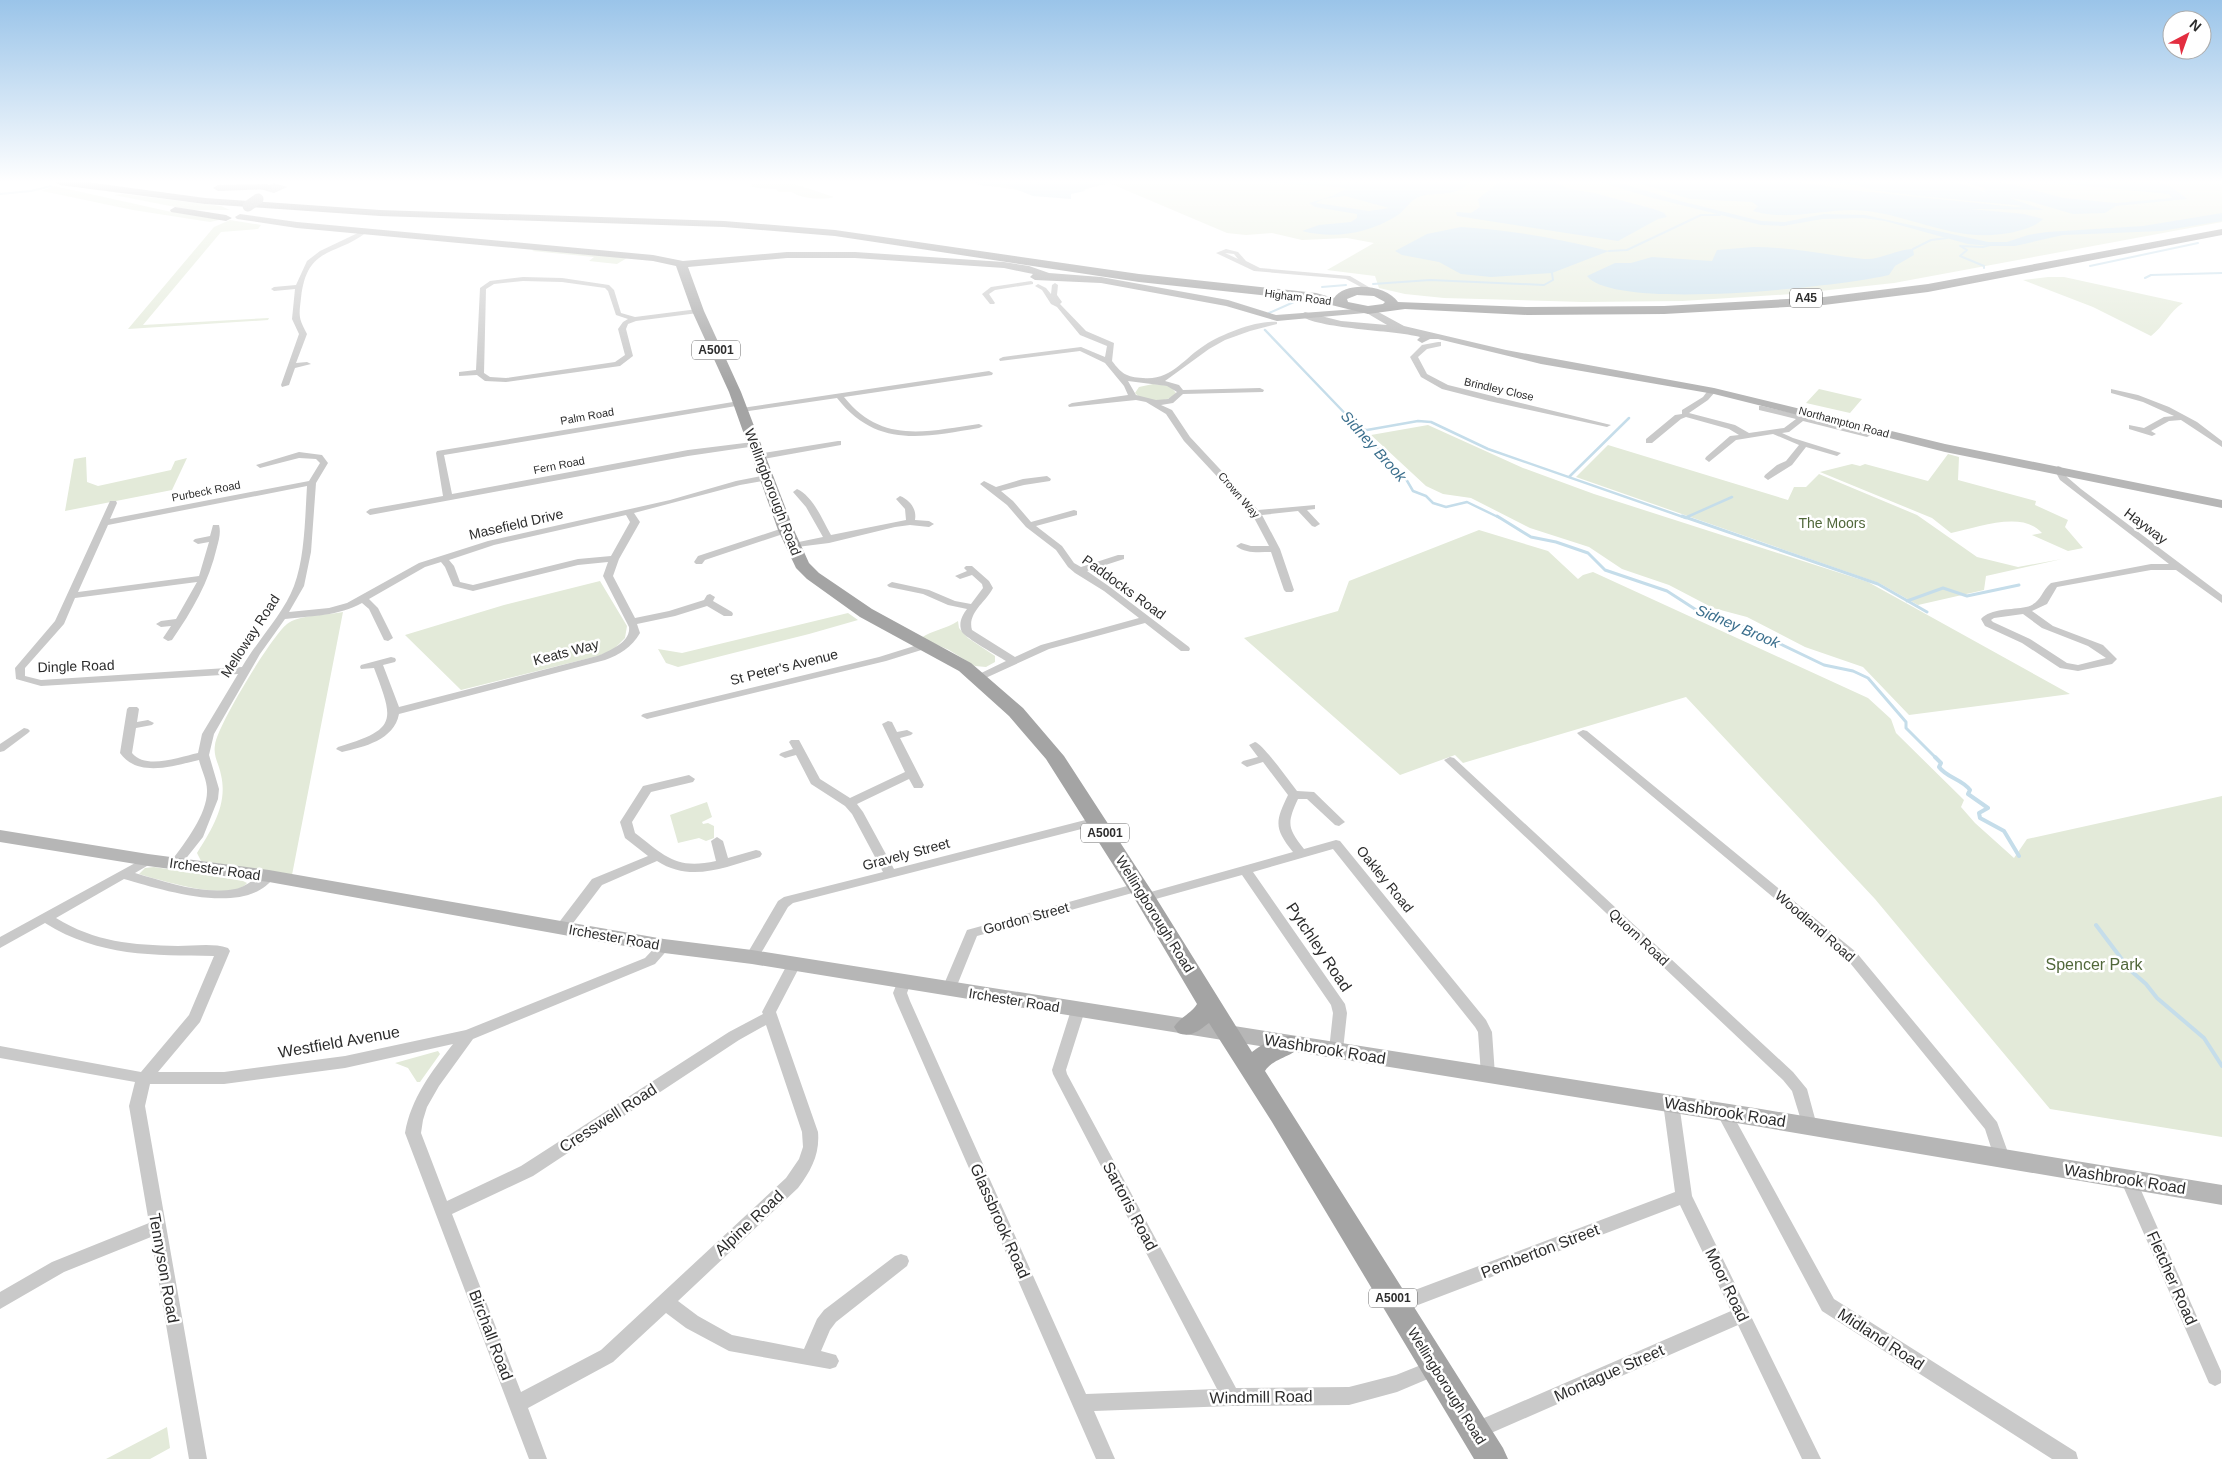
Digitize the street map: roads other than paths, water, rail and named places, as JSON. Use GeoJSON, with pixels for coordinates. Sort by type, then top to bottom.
{"type":"FeatureCollection","features":[{"type":"Feature","properties":{"kind":"highway","name":"Higham Road"},"geometry":{"type":"LineString","coordinates":[[949,250],[1139,278],[1316,297],[1348,295]]}},
{"type":"Feature","properties":{"kind":"highway"},"geometry":{"type":"LineString","coordinates":[[985,250],[1151,275],[1348,295],[1384,304]]}},
{"type":"Feature","properties":{"kind":"highway","name":"A45"},"geometry":{"type":"LineString","coordinates":[[1384,304],[1433,302],[1588,307],[1726,304],[1820,297],[1934,282],[2101,250]]}},
{"type":"Feature","properties":{"kind":"highway","name":"A45"},"geometry":{"type":"LineString","coordinates":[[1384,304],[1527,310],[1664,310],[1824,301],[1928,288],[2127,250]]}},
{"type":"Feature","properties":{"kind":"highway"},"geometry":{"type":"LineString","coordinates":[[1348,295],[1367,310],[1384,304]]}},
{"type":"Feature","properties":{"kind":"main road"},"geometry":{"type":"LineString","coordinates":[[565,250],[653,258],[688,267],[713,262],[787,255],[841,255],[962,261],[1021,268],[1054,280]]}},
{"type":"Feature","properties":{"kind":"main road","name":"Wellingborough Road"},"geometry":{"type":"LineString","coordinates":[[688,267],[698,311],[740,406],[755,451],[796,556],[807,571],[842,598],[879,621],[955,661],[979,678],[1042,740],[1097,821],[1492,1459]]}},
{"type":"Feature","properties":{"kind":"main road"},"geometry":{"type":"LineString","coordinates":[[1021,268],[1030,274],[1033,283],[1083,278],[1220,301],[1270,318],[1367,310]]}},
{"type":"Feature","properties":{"kind":"main road"},"geometry":{"type":"LineString","coordinates":[[1332,313],[1348,295]]}},
{"type":"Feature","properties":{"kind":"main road","name":"Northampton Road"},"geometry":{"type":"LineString","coordinates":[[1384,304],[1406,332],[1432,341],[1465,344],[1712,391],[1806,416],[1946,448],[2058,469],[2222,504]]}},
{"type":"Feature","properties":{"kind":"main road"},"geometry":{"type":"LineString","coordinates":[[1300,316],[1406,332]]}},
{"type":"Feature","properties":{"kind":"main road","name":"Irchester Road"},"geometry":{"type":"LineString","coordinates":[[0,836],[148,860],[269,876],[664,946],[752,957],[1228,1033]]}},
{"type":"Feature","properties":{"kind":"main road"},"geometry":{"type":"LineString","coordinates":[[1186,1026],[1202,1016],[1210,1004]]}},
{"type":"Feature","properties":{"kind":"main road","name":"Washbrook Road"},"geometry":{"type":"LineString","coordinates":[[1228,1033],[1671,1103],[2222,1195]]}},
{"type":"Feature","properties":{"kind":"main road"},"geometry":{"type":"LineString","coordinates":[[1252,1072],[1256,1062],[1263,1055],[1290,1044]]}},
{"type":"Feature","properties":{"kind":"street"},"geometry":{"type":"LineString","coordinates":[[284,385],[303,334],[295,319],[300,287],[312,259],[326,250]]}},
{"type":"Feature","properties":{"kind":"street"},"geometry":{"type":"LineString","coordinates":[[1260,270],[1237,256],[1226,257],[1248,268],[1260,270],[1340,275],[1348,295]]}},
{"type":"Feature","properties":{"kind":"street"},"geometry":{"type":"LineString","coordinates":[[635,319],[618,314],[611,290],[607,286],[518,278],[491,282],[482,288],[480,372],[484,378],[506,380],[617,364],[629,356],[622,324],[635,319],[698,311]]}},
{"type":"Feature","properties":{"kind":"street"},"geometry":{"type":"LineString","coordinates":[[1054,280],[1054,296],[1059,306],[1083,333],[1111,346],[1108,361]]}},
{"type":"Feature","properties":{"kind":"street"},"geometry":{"type":"LineString","coordinates":[[992,303],[984,294],[990,289],[1033,283],[1044,289],[1053,303],[1059,306]]}},
{"type":"Feature","properties":{"kind":"street"},"geometry":{"type":"LineString","coordinates":[[274,289],[300,287]]}},
{"type":"Feature","properties":{"kind":"street"},"geometry":{"type":"LineString","coordinates":[[1072,405],[1132,393],[1137,385],[1151,382],[1178,371],[1207,347],[1227,336],[1250,328],[1270,318]]}},
{"type":"Feature","properties":{"kind":"street"},"geometry":{"type":"LineString","coordinates":[[1250,328],[1270,318]]}},
{"type":"Feature","properties":{"kind":"street"},"geometry":{"type":"LineString","coordinates":[[1082,346],[1083,333]]}},
{"type":"Feature","properties":{"kind":"street","name":"Brindley Close"},"geometry":{"type":"LineString","coordinates":[[1432,341],[1416,354],[1414,362],[1424,375],[1445,387],[1490,400],[1607,425]]}},
{"type":"Feature","properties":{"kind":"street"},"geometry":{"type":"LineString","coordinates":[[1003,359],[1102,342]]}},
{"type":"Feature","properties":{"kind":"street"},"geometry":{"type":"LineString","coordinates":[[1082,346],[1108,361],[1132,393],[1150,402],[1175,399]]}},
{"type":"Feature","properties":{"kind":"street"},"geometry":{"type":"LineString","coordinates":[[1092,353],[1109,350]]}},
{"type":"Feature","properties":{"kind":"street"},"geometry":{"type":"LineString","coordinates":[[292,366],[307,364]]}},
{"type":"Feature","properties":{"kind":"street"},"geometry":{"type":"LineString","coordinates":[[1174,385],[1178,371]]}},
{"type":"Feature","properties":{"kind":"street"},"geometry":{"type":"LineString","coordinates":[[462,374],[480,372]]}},
{"type":"Feature","properties":{"kind":"street","name":"Palm Road"},"geometry":{"type":"LineString","coordinates":[[448,497],[440,453],[740,406],[839,396],[989,373]]}},
{"type":"Feature","properties":{"kind":"street"},"geometry":{"type":"LineString","coordinates":[[1121,376],[1174,385],[1181,392],[1262,393],[1254,383]]}},
{"type":"Feature","properties":{"kind":"street"},"geometry":{"type":"LineString","coordinates":[[1686,415],[1685,412],[1688,409],[1705,401],[1712,391]]}},
{"type":"Feature","properties":{"kind":"street"},"geometry":{"type":"LineString","coordinates":[[1169,412],[1175,399],[1181,392]]}},
{"type":"Feature","properties":{"kind":"street"},"geometry":{"type":"LineString","coordinates":[[2114,392],[2135,396],[2182,417],[2197,425],[2206,436],[2222,445]]}},
{"type":"Feature","properties":{"kind":"street"},"geometry":{"type":"LineString","coordinates":[[839,396],[844,403],[867,422],[908,435],[979,426]]}},
{"type":"Feature","properties":{"kind":"street","name":"Crown Way"},"geometry":{"type":"LineString","coordinates":[[1150,402],[1169,412],[1187,439],[1256,513],[1274,549],[1289,590]]}},
{"type":"Feature","properties":{"kind":"street"},"geometry":{"type":"LineString","coordinates":[[1762,408],[1806,416],[1867,435]]}},
{"type":"Feature","properties":{"kind":"street"},"geometry":{"type":"LineString","coordinates":[[1649,441],[1678,417],[1686,415],[1732,427],[1746,435]]}},
{"type":"Feature","properties":{"kind":"street"},"geometry":{"type":"LineString","coordinates":[[1709,459],[1728,441],[1746,435],[1774,432],[1792,427],[1806,416]]}},
{"type":"Feature","properties":{"kind":"street"},"geometry":{"type":"LineString","coordinates":[[2132,427],[2150,433],[2167,420],[2182,417]]}},
{"type":"Feature","properties":{"kind":"street"},"geometry":{"type":"LineString","coordinates":[[1774,432],[1804,444],[1837,453]]}},
{"type":"Feature","properties":{"kind":"street"},"geometry":{"type":"LineString","coordinates":[[1768,477],[1780,466],[1789,463],[1804,444]]}},
{"type":"Feature","properties":{"kind":"street","name":"Fern Road"},"geometry":{"type":"LineString","coordinates":[[370,512],[688,453],[833,446]]}},
{"type":"Feature","properties":{"kind":"street","name":"Melloway Road"},"geometry":{"type":"LineString","coordinates":[[203,755],[208,734],[245,670],[282,616],[299,586],[310,521],[309,501],[312,483],[324,463],[322,458],[304,455],[280,463],[260,465]]}},
{"type":"Feature","properties":{"kind":"street","name":"Hayway"},"geometry":{"type":"LineString","coordinates":[[2058,469],[2068,482],[2222,600]]}},
{"type":"Feature","properties":{"kind":"street","name":"Masefield Drive"},"geometry":{"type":"LineString","coordinates":[[282,616],[330,611],[363,599],[412,570],[442,558],[491,543],[629,512],[766,478]]}},
{"type":"Feature","properties":{"kind":"street"},"geometry":{"type":"LineString","coordinates":[[995,490],[1042,482]]}},
{"type":"Feature","properties":{"kind":"street","name":"Purbeck Road"},"geometry":{"type":"LineString","coordinates":[[104,523],[312,483]]}},
{"type":"Feature","properties":{"kind":"street","name":"Paddocks Road"},"geometry":{"type":"LineString","coordinates":[[984,484],[995,490],[1010,503],[1029,525],[1059,548],[1078,571],[1107,589],[1184,649]]}},
{"type":"Feature","properties":{"kind":"street"},"geometry":{"type":"LineString","coordinates":[[797,492],[815,505],[829,540]]}},
{"type":"Feature","properties":{"kind":"street"},"geometry":{"type":"LineString","coordinates":[[899,498],[911,508],[913,514],[910,522]]}},
{"type":"Feature","properties":{"kind":"street","name":"Dingle Road"},"geometry":{"type":"LineString","coordinates":[[113,503],[60,622],[20,668],[20,674],[23,679],[49,682],[245,670]]}},
{"type":"Feature","properties":{"kind":"street"},"geometry":{"type":"LineString","coordinates":[[1256,513],[1312,507]]}},
{"type":"Feature","properties":{"kind":"street"},"geometry":{"type":"LineString","coordinates":[[1300,508],[1315,524]]}},
{"type":"Feature","properties":{"kind":"street"},"geometry":{"type":"LineString","coordinates":[[629,512],[635,522],[614,558],[608,576],[632,622],[671,614],[709,600],[728,614]]}},
{"type":"Feature","properties":{"kind":"street"},"geometry":{"type":"LineString","coordinates":[[1029,525],[1074,513]]}},
{"type":"Feature","properties":{"kind":"street"},"geometry":{"type":"LineString","coordinates":[[792,546],[829,540],[881,526],[910,522],[929,524]]}},
{"type":"Feature","properties":{"kind":"street"},"geometry":{"type":"LineString","coordinates":[[168,638],[204,578],[215,538],[216,527]]}},
{"type":"Feature","properties":{"kind":"street"},"geometry":{"type":"LineString","coordinates":[[699,562],[701,558],[786,530]]}},
{"type":"Feature","properties":{"kind":"street"},"geometry":{"type":"LineString","coordinates":[[198,541],[215,538]]}},
{"type":"Feature","properties":{"kind":"street"},"geometry":{"type":"LineString","coordinates":[[1241,546],[1250,549],[1274,549]]}},
{"type":"Feature","properties":{"kind":"street"},"geometry":{"type":"LineString","coordinates":[[1078,571],[1121,557]]}},
{"type":"Feature","properties":{"kind":"street"},"geometry":{"type":"LineString","coordinates":[[442,558],[449,566],[456,584],[472,588],[599,558],[614,558]]}},
{"type":"Feature","properties":{"kind":"street"},"geometry":{"type":"LineString","coordinates":[[2024,610],[2050,629],[2090,644],[2107,653],[2112,659],[2108,662],[2078,668],[2064,666],[2026,641],[1989,624],[1986,619],[1991,616],[2024,610],[2042,603],[2049,588],[2054,586],[2151,567],[2178,567]]}},
{"type":"Feature","properties":{"kind":"street"},"geometry":{"type":"LineString","coordinates":[[960,576],[971,570],[986,583],[988,588],[972,606],[965,623],[967,631],[1015,662]]}},
{"type":"Feature","properties":{"kind":"street"},"geometry":{"type":"LineString","coordinates":[[72,596],[204,578]]}},
{"type":"Feature","properties":{"kind":"street"},"geometry":{"type":"LineString","coordinates":[[896,589],[926,592],[952,603],[972,606]]}},
{"type":"Feature","properties":{"kind":"street"},"geometry":{"type":"LineString","coordinates":[[363,599],[373,608],[388,638]]}},
{"type":"Feature","properties":{"kind":"street"},"geometry":{"type":"LineString","coordinates":[[979,678],[1045,647],[1112,630],[1146,619]]}},
{"type":"Feature","properties":{"kind":"street"},"geometry":{"type":"LineString","coordinates":[[161,624],[179,622]]}},
{"type":"Feature","properties":{"kind":"street","name":"Keats Way"},"geometry":{"type":"LineString","coordinates":[[394,712],[602,658],[614,653],[631,640],[635,633],[632,622]]}},
{"type":"Feature","properties":{"kind":"street","name":"St Peter's Avenue"},"geometry":{"type":"LineString","coordinates":[[647,716],[882,659],[927,646]]}},
{"type":"Feature","properties":{"kind":"street"},"geometry":{"type":"LineString","coordinates":[[365,666],[378,665],[391,660]]}},
{"type":"Feature","properties":{"kind":"street"},"geometry":{"type":"LineString","coordinates":[[342,749],[358,750],[387,728],[394,712],[378,665]]}},
{"type":"Feature","properties":{"kind":"street"},"geometry":{"type":"LineString","coordinates":[[133,709],[126,753],[128,758],[137,763],[159,764],[203,755],[213,789],[208,813],[197,837],[176,863]]}},
{"type":"Feature","properties":{"kind":"street"},"geometry":{"type":"LineString","coordinates":[[130,726],[148,723]]}},
{"type":"Feature","properties":{"kind":"street"},"geometry":{"type":"LineString","coordinates":[[888,724],[918,785]]}},
{"type":"Feature","properties":{"kind":"street"},"geometry":{"type":"LineString","coordinates":[[0,749],[24,731]]}},
{"type":"Feature","properties":{"kind":"street","name":"Woodland Road"},"geometry":{"type":"LineString","coordinates":[[1583,733],[1851,956],[1992,1126],[2002,1158]]}},
{"type":"Feature","properties":{"kind":"street"},"geometry":{"type":"LineString","coordinates":[[894,736],[907,734]]}},
{"type":"Feature","properties":{"kind":"street"},"geometry":{"type":"LineString","coordinates":[[1255,745],[1294,795]]}},
{"type":"Feature","properties":{"kind":"street"},"geometry":{"type":"LineString","coordinates":[[785,755],[797,746],[815,781],[849,803],[857,812],[890,873]]}},
{"type":"Feature","properties":{"kind":"street"},"geometry":{"type":"LineString","coordinates":[[1247,763],[1266,758]]}},
{"type":"Feature","properties":{"kind":"street","name":"Quorn Road"},"geometry":{"type":"LineString","coordinates":[[1450,760],[1788,1076],[1799,1089],[1809,1126]]}},
{"type":"Feature","properties":{"kind":"street"},"geometry":{"type":"LineString","coordinates":[[849,803],[912,773]]}},
{"type":"Feature","properties":{"kind":"street"},"geometry":{"type":"LineString","coordinates":[[689,779],[648,789],[626,822],[629,835],[658,856],[682,868],[723,862],[756,854]]}},
{"type":"Feature","properties":{"kind":"street"},"geometry":{"type":"LineString","coordinates":[[1294,795],[1310,794],[1339,822]]}},
{"type":"Feature","properties":{"kind":"street"},"geometry":{"type":"LineString","coordinates":[[1294,795],[1282,820],[1282,827],[1301,853]]}},
{"type":"Feature","properties":{"kind":"street","name":"Gravely Street"},"geometry":{"type":"LineString","coordinates":[[752,957],[786,902],[890,873],[1097,821]]}},
{"type":"Feature","properties":{"kind":"street"},"geometry":{"type":"LineString","coordinates":[[717,841],[723,862]]}},
{"type":"Feature","properties":{"kind":"street","name":"Oakley Road"},"geometry":{"type":"LineString","coordinates":[[1142,893],[1246,870],[1336,844],[1481,1024],[1486,1032],[1488,1075]]}},
{"type":"Feature","properties":{"kind":"street"},"geometry":{"type":"LineString","coordinates":[[562,928],[597,882],[658,856]]}},
{"type":"Feature","properties":{"kind":"street"},"geometry":{"type":"LineString","coordinates":[[0,942],[148,860]]}},
{"type":"Feature","properties":{"kind":"street","name":"Pytchley Road"},"geometry":{"type":"LineString","coordinates":[[1246,870],[1338,1004],[1340,1013],[1336,1050]]}},
{"type":"Feature","properties":{"kind":"street"},"geometry":{"type":"LineString","coordinates":[[123,874],[179,889],[220,893],[237,893],[248,890],[269,876]]}},
{"type":"Feature","properties":{"kind":"street","name":"Gordon Street"},"geometry":{"type":"LineString","coordinates":[[948,989],[972,933],[1142,893]]}},
{"type":"Feature","properties":{"kind":"street"},"geometry":{"type":"LineString","coordinates":[[45,918],[68,931],[96,942],[137,949],[223,951],[195,1018],[144,1078]]}},
{"type":"Feature","properties":{"kind":"street","name":"Westfield Avenue"},"geometry":{"type":"LineString","coordinates":[[0,1052],[144,1078],[224,1078],[326,1064],[468,1035],[650,961],[664,946]]}},
{"type":"Feature","properties":{"kind":"street"},"geometry":{"type":"LineString","coordinates":[[770,1017],[771,1006],[794,964]]}},
{"type":"Feature","properties":{"kind":"street","name":"Glassbrook Road"},"geometry":{"type":"LineString","coordinates":[[904,982],[900,992],[903,1001],[1106,1459]]}},
{"type":"Feature","properties":{"kind":"street","name":"Sartoris Road"},"geometry":{"type":"LineString","coordinates":[[1078,1010],[1059,1070],[1060,1074],[1231,1397]]}},
{"type":"Feature","properties":{"kind":"street","name":"Cresswell Road"},"geometry":{"type":"LineString","coordinates":[[442,1211],[527,1171],[734,1036],[770,1017]]}},
{"type":"Feature","properties":{"kind":"street","name":"Alpine Road"},"geometry":{"type":"LineString","coordinates":[[517,1404],[607,1356],[792,1183],[810,1156],[812,1144],[810,1132],[770,1017]]}},
{"type":"Feature","properties":{"kind":"street","name":"Birchall Road"},"geometry":{"type":"LineString","coordinates":[[468,1035],[431,1086],[413,1122],[412,1133],[538,1459]]}},
{"type":"Feature","properties":{"kind":"street","name":"Tennyson Road"},"geometry":{"type":"LineString","coordinates":[[144,1078],[137,1106],[198,1459]]}},
{"type":"Feature","properties":{"kind":"street","name":"Moor Road"},"geometry":{"type":"LineString","coordinates":[[1671,1103],[1684,1196],[1812,1459]]}},
{"type":"Feature","properties":{"kind":"street","name":"Midland Road"},"geometry":{"type":"LineString","coordinates":[[1724,1112],[1828,1305],[2069,1459]]}},
{"type":"Feature","properties":{"kind":"street","name":"Fletcher Road"},"geometry":{"type":"LineString","coordinates":[[2128,1179],[2215,1377]]}},
{"type":"Feature","properties":{"kind":"street","name":"Pemberton Street"},"geometry":{"type":"LineString","coordinates":[[1397,1305],[1684,1196]]}},
{"type":"Feature","properties":{"kind":"street"},"geometry":{"type":"LineString","coordinates":[[0,1301],[58,1267],[158,1227]]}},
{"type":"Feature","properties":{"kind":"street"},"geometry":{"type":"LineString","coordinates":[[809,1358],[823,1325],[830,1316],[901,1261]]}},
{"type":"Feature","properties":{"kind":"street"},"geometry":{"type":"LineString","coordinates":[[665,1302],[703,1330],[729,1343],[830,1361]]}},
{"type":"Feature","properties":{"kind":"street","name":"Montague Street"},"geometry":{"type":"LineString","coordinates":[[1476,1431],[1742,1315]]}},
{"type":"Feature","properties":{"kind":"street","name":"Windmill Road"},"geometry":{"type":"LineString","coordinates":[[1081,1403],[1231,1397],[1349,1396],[1397,1383],[1436,1367]]}},
{"type":"Feature","properties":{"kind":"water"},"geometry":{"type":"Polygon","coordinates":[[[1717,250],[1796,250],[1864,259],[1877,258],[1904,250],[1913,250],[1914,255],[1895,266],[1889,275],[1864,280],[1781,290],[1731,293],[1640,293],[1606,287],[1587,276],[1615,263],[1631,263],[1652,257],[1712,261],[1717,250]]]}},
{"type":"Feature","properties":{"kind":"water"},"geometry":{"type":"Polygon","coordinates":[[[1395,251],[1609,251],[1552,273],[1491,277],[1461,274],[1439,262],[1402,255],[1395,251]]]}},
{"type":"Feature","properties":{"kind":"waterway"},"geometry":{"type":"LineString","coordinates":[[1609,251],[1625,250]]}},
{"type":"Feature","properties":{"kind":"waterway"},"geometry":{"type":"LineString","coordinates":[[1967,250],[1960,256],[1984,266],[1984,268]]}},
{"type":"Feature","properties":{"kind":"waterway"},"geometry":{"type":"LineString","coordinates":[[2090,266],[2165,250]]}},
{"type":"Feature","properties":{"kind":"waterway"},"geometry":{"type":"LineString","coordinates":[[1373,284],[1430,280],[1544,285],[1553,280],[1552,273]]}},
{"type":"Feature","properties":{"kind":"waterway"},"geometry":{"type":"LineString","coordinates":[[2145,278],[2151,275],[2222,273]]}},
{"type":"Feature","properties":{"kind":"waterway"},"geometry":{"type":"LineString","coordinates":[[1322,287],[1346,285]]}},
{"type":"Feature","properties":{"kind":"waterway"},"geometry":{"type":"LineString","coordinates":[[1269,313],[1303,298]]}},
{"type":"Feature","properties":{"kind":"waterway","name":"Sidney Brook"},"geometry":{"type":"LineString","coordinates":[[1265,330],[1360,429]]}},
{"type":"Feature","properties":{"kind":"waterway"},"geometry":{"type":"LineString","coordinates":[[1569,477],[1629,418]]}},
{"type":"Feature","properties":{"kind":"waterway"},"geometry":{"type":"LineString","coordinates":[[1360,429],[1367,430],[1418,421],[1431,422],[1488,449],[1686,518]]}},
{"type":"Feature","properties":{"kind":"waterway","name":"Sidney Brook"},"geometry":{"type":"LineString","coordinates":[[1360,429],[1382,452],[1393,468],[1406,479],[1413,491],[1426,496],[1433,503],[1446,507],[1467,502],[1500,518]]}},
{"type":"Feature","properties":{"kind":"waterway"},"geometry":{"type":"LineString","coordinates":[[1687,517],[1732,497]]}},
{"type":"Feature","properties":{"kind":"waterway","name":"Sidney Brook"},"geometry":{"type":"LineString","coordinates":[[1497,516],[1531,537],[1556,542],[1588,553],[1605,570],[1667,591],[1701,613],[1728,619],[1824,665],[1853,671],[1868,678],[1906,722],[1906,728],[1941,763],[1939,767],[1942,771],[1967,786],[1970,790],[1968,794],[1988,808],[1979,813],[1980,818],[2004,831],[2019,856]]}},
{"type":"Feature","properties":{"kind":"waterway"},"geometry":{"type":"LineString","coordinates":[[1682,516],[1878,584],[1907,601]]}},
{"type":"Feature","properties":{"kind":"waterway"},"geometry":{"type":"LineString","coordinates":[[1907,601],[1943,588],[1967,596],[2019,585]]}},
{"type":"Feature","properties":{"kind":"waterway"},"geometry":{"type":"LineString","coordinates":[[1907,601],[1927,612]]}},
{"type":"Feature","properties":{"kind":"waterway","name":"Sidney Brook"},"geometry":{"type":"LineString","coordinates":[[2096,925],[2130,970],[2146,984],[2157,998],[2204,1038],[2222,1066]]}},
{"type":"Feature","properties":{"kind":"park label","name":"The Moors"},"geometry":{"type":"Point","coordinates":[1832,523]}},
{"type":"Feature","properties":{"kind":"park label","name":"Spencer Park"},"geometry":{"type":"Point","coordinates":[2094,964]}}]}
